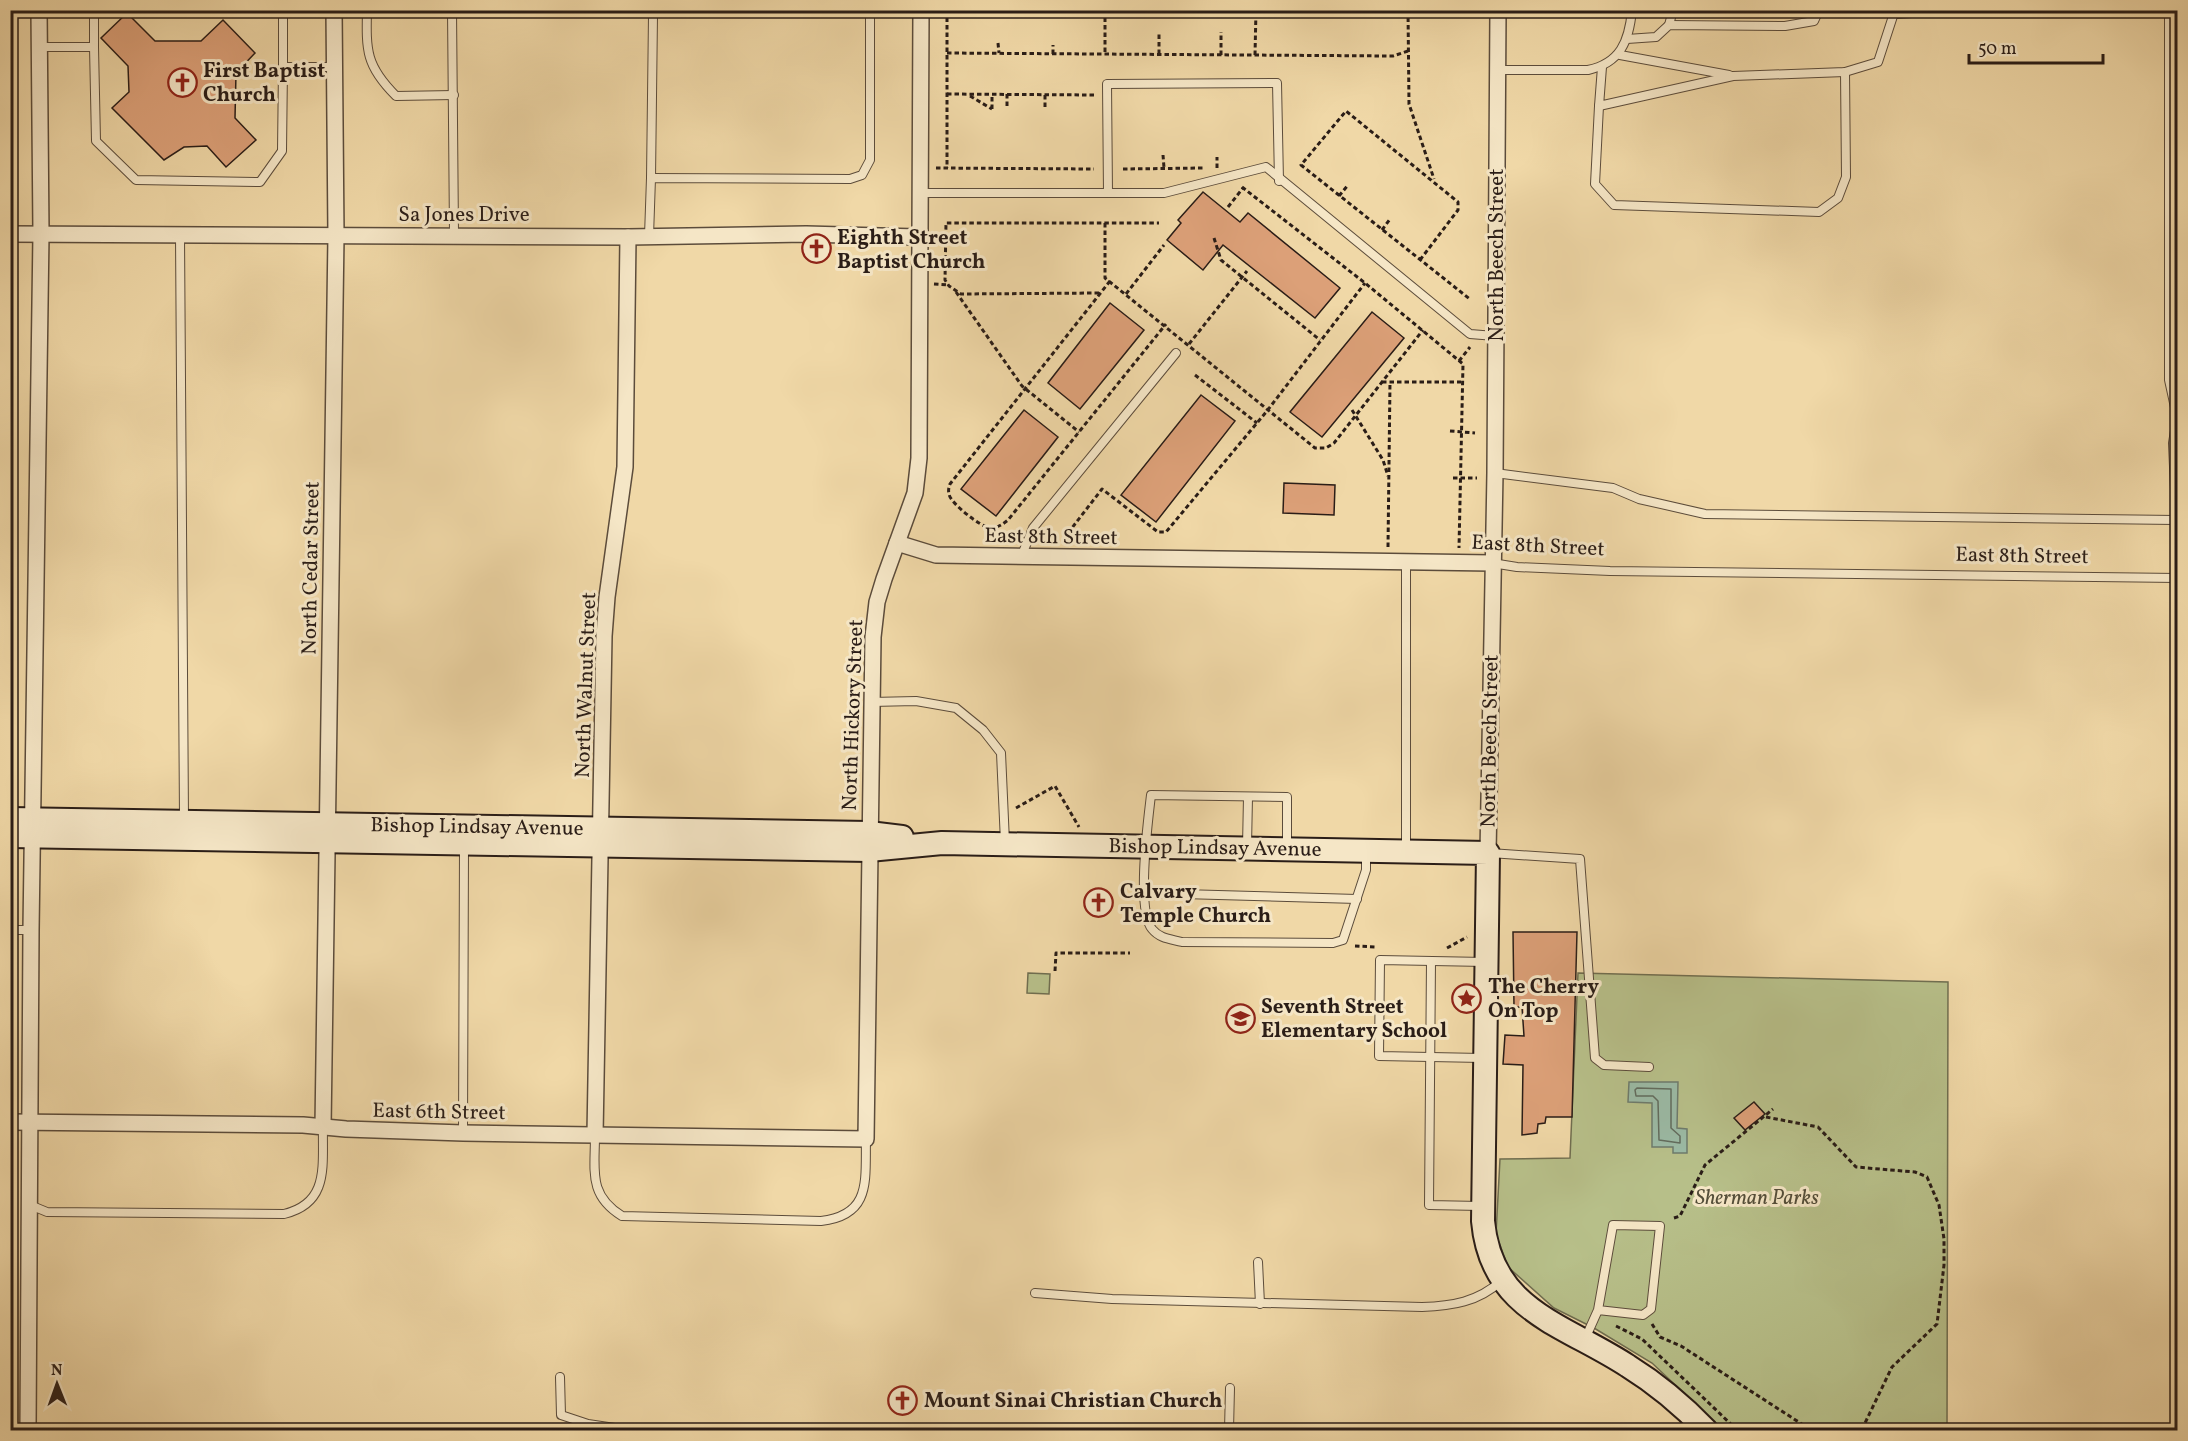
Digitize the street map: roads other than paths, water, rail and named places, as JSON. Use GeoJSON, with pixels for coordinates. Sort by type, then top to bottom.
{"type":"FeatureCollection","features":[{"type":"Feature","properties":{"kind":"street"},"geometry":{"type":"LineString","coordinates":[[28,1431],[31,930],[22,827],[40,234],[39,10]]}},
{"type":"Feature","properties":{"kind":"street","name":"North Cedar Street"},"geometry":{"type":"LineString","coordinates":[[323,1127],[336,236],[334,10]]}},
{"type":"Feature","properties":{"kind":"street","name":"North Hickory Street"},"geometry":{"type":"LineString","coordinates":[[866,1139],[873,637],[877,602],[915,493],[919,458],[918,237],[921,10]]}},
{"type":"Feature","properties":{"kind":"street","name":"North Beech Street"},"geometry":{"type":"LineString","coordinates":[[1498,10],[1495,473],[1485,1058],[1484,1206],[1487,1251],[1501,1281],[1527,1306],[1655,1384],[1706,1431]]}},
{"type":"Feature","properties":{"kind":"street","name":"Sa Jones Drive"},"geometry":{"type":"LineString","coordinates":[[10,234],[180,236],[454,234],[628,237],[806,234],[918,237]]}},
{"type":"Feature","properties":{"kind":"street","name":"North Walnut Street"},"geometry":{"type":"LineString","coordinates":[[595,1135],[607,597],[625,467],[628,237]]}},
{"type":"Feature","properties":{"kind":"street","name":"East 8th Street"},"geometry":{"type":"LineString","coordinates":[[897,543],[936,555],[1492,562]]}},
{"type":"Feature","properties":{"kind":"street","name":"Bishop Lindsay Avenue"},"geometry":{"type":"LineString","coordinates":[[22,827],[184,820],[464,842],[601,837]]}},
{"type":"Feature","properties":{"kind":"street","name":"Bishop Lindsay Avenue"},"geometry":{"type":"LineString","coordinates":[[22,827],[1366,849],[1488,853]]}},
{"type":"Feature","properties":{"kind":"street","name":"East 6th Street"},"geometry":{"type":"LineString","coordinates":[[10,1122],[866,1139]]}},
{"type":"Feature","properties":{"kind":"lane"},"geometry":{"type":"LineString","coordinates":[[94,10],[96,141],[136,180],[260,182],[282,151],[283,10]]}},
{"type":"Feature","properties":{"kind":"lane"},"geometry":{"type":"LineString","coordinates":[[367,10],[366,52],[382,83],[396,96],[454,95]]}},
{"type":"Feature","properties":{"kind":"lane"},"geometry":{"type":"LineString","coordinates":[[453,10],[454,234]]}},
{"type":"Feature","properties":{"kind":"lane"},"geometry":{"type":"LineString","coordinates":[[649,236],[653,15],[656,10]]}},
{"type":"Feature","properties":{"kind":"lane"},"geometry":{"type":"LineString","coordinates":[[651,178],[850,179],[861,175],[870,160],[870,10]]}},
{"type":"Feature","properties":{"kind":"lane"},"geometry":{"type":"LineString","coordinates":[[1498,70],[1588,70],[1602,67],[1620,55],[1627,39],[1632,10]]}},
{"type":"Feature","properties":{"kind":"lane"},"geometry":{"type":"LineString","coordinates":[[1627,39],[1656,37],[1669,25],[1672,10]]}},
{"type":"Feature","properties":{"kind":"lane"},"geometry":{"type":"LineString","coordinates":[[1669,25],[1785,26],[1814,21],[1819,10]]}},
{"type":"Feature","properties":{"kind":"lane"},"geometry":{"type":"LineString","coordinates":[[1599,106],[1733,76],[1845,72],[1878,62],[1895,13],[1963,10]]}},
{"type":"Feature","properties":{"kind":"lane"},"geometry":{"type":"LineString","coordinates":[[2169,10],[2169,381],[2177,412],[2173,443],[2178,562]]}},
{"type":"Feature","properties":{"kind":"lane"},"geometry":{"type":"LineString","coordinates":[[39,47],[94,47]]}},
{"type":"Feature","properties":{"kind":"lane"},"geometry":{"type":"LineString","coordinates":[[1620,55],[1733,76]]}},
{"type":"Feature","properties":{"kind":"lane"},"geometry":{"type":"LineString","coordinates":[[283,67],[334,67]]}},
{"type":"Feature","properties":{"kind":"lane"},"geometry":{"type":"LineString","coordinates":[[1602,67],[1595,184],[1614,205],[1819,212],[1838,198],[1846,177],[1845,72]]}},
{"type":"Feature","properties":{"kind":"lane"},"geometry":{"type":"LineString","coordinates":[[1108,194],[1107,84],[1276,83],[1280,181]]}},
{"type":"Feature","properties":{"kind":"lane"},"geometry":{"type":"LineString","coordinates":[[920,193],[1164,193],[1266,167],[1280,181],[1470,334],[1495,336]]}},
{"type":"Feature","properties":{"kind":"lane"},"geometry":{"type":"LineString","coordinates":[[180,236],[184,820]]}},
{"type":"Feature","properties":{"kind":"lane"},"geometry":{"type":"LineString","coordinates":[[1021,556],[1033,528],[1176,353]]}},
{"type":"Feature","properties":{"kind":"lane"},"geometry":{"type":"LineString","coordinates":[[1495,473],[1613,488],[1639,499],[1705,514],[2176,520]]}},
{"type":"Feature","properties":{"kind":"lane"},"geometry":{"type":"LineString","coordinates":[[1406,561],[1406,850]]}},
{"type":"Feature","properties":{"kind":"lane","name":"East 8th Street"},"geometry":{"type":"LineString","coordinates":[[1492,562],[1517,567],[1610,571],[2178,578]]}},
{"type":"Feature","properties":{"kind":"lane"},"geometry":{"type":"LineString","coordinates":[[872,702],[916,701],[956,708],[983,730],[1001,753],[1005,844]]}},
{"type":"Feature","properties":{"kind":"lane"},"geometry":{"type":"LineString","coordinates":[[1287,848],[1287,797],[1151,795],[1145,846],[1148,922],[1153,931],[1163,938],[1182,942],[1333,943],[1343,940],[1366,870],[1366,849]]}},
{"type":"Feature","properties":{"kind":"lane"},"geometry":{"type":"LineString","coordinates":[[1247,848],[1248,797]]}},
{"type":"Feature","properties":{"kind":"lane"},"geometry":{"type":"LineString","coordinates":[[463,1132],[464,842]]}},
{"type":"Feature","properties":{"kind":"lane"},"geometry":{"type":"LineString","coordinates":[[1488,853],[1580,859],[1595,1058],[1604,1065],[1649,1067]]}},
{"type":"Feature","properties":{"kind":"lane"},"geometry":{"type":"LineString","coordinates":[[1146,893],[1357,900]]}},
{"type":"Feature","properties":{"kind":"lane"},"geometry":{"type":"LineString","coordinates":[[10,930],[31,930]]}},
{"type":"Feature","properties":{"kind":"lane"},"geometry":{"type":"LineString","coordinates":[[1485,1058],[1379,1056],[1380,960],[1486,962]]}},
{"type":"Feature","properties":{"kind":"lane"},"geometry":{"type":"LineString","coordinates":[[1431,961],[1429,1205],[1484,1206]]}},
{"type":"Feature","properties":{"kind":"lane"},"geometry":{"type":"LineString","coordinates":[[30,1205],[47,1212],[284,1214],[298,1211],[314,1199],[320,1187],[323,1127]]}},
{"type":"Feature","properties":{"kind":"lane"},"geometry":{"type":"LineString","coordinates":[[595,1135],[596,1189],[606,1205],[622,1216],[821,1221],[835,1220],[848,1214],[863,1195],[866,1139]]}},
{"type":"Feature","properties":{"kind":"lane"},"geometry":{"type":"LineString","coordinates":[[1584,1340],[1598,1310],[1613,1225],[1660,1226],[1652,1309],[1643,1315],[1598,1310]]}},
{"type":"Feature","properties":{"kind":"lane"},"geometry":{"type":"LineString","coordinates":[[1258,1263],[1260,1304]]}},
{"type":"Feature","properties":{"kind":"lane"},"geometry":{"type":"LineString","coordinates":[[1035,1293],[1112,1299],[1260,1304],[1446,1306],[1466,1302],[1491,1291],[1501,1281]]}},
{"type":"Feature","properties":{"kind":"lane"},"geometry":{"type":"LineString","coordinates":[[560,1377],[561,1415],[588,1424],[628,1431]]}},
{"type":"Feature","properties":{"kind":"lane"},"geometry":{"type":"LineString","coordinates":[[1229,1431],[1230,1388]]}},
{"type":"Feature","properties":{"kind":"water"},"geometry":{"type":"Polygon","coordinates":[[[1629,1082],[1678,1082],[1677,1128],[1687,1129],[1687,1153],[1673,1153],[1673,1147],[1652,1147],[1652,1103],[1628,1102],[1629,1082]]]}},
{"type":"Feature","properties":{"kind":"place","name":"First Baptist Church"},"geometry":{"type":"Point","coordinates":[182,82]}},
{"type":"Feature","properties":{"kind":"place","name":"Eighth Street Baptist Church"},"geometry":{"type":"Point","coordinates":[816,249]}},
{"type":"Feature","properties":{"kind":"place","name":"Calvary Temple Church"},"geometry":{"type":"Point","coordinates":[1099,903]}},
{"type":"Feature","properties":{"kind":"place","name":"The Cherry On Top"},"geometry":{"type":"Point","coordinates":[1467,998]}},
{"type":"Feature","properties":{"kind":"place","name":"Seventh Street Elementary School"},"geometry":{"type":"Point","coordinates":[1240,1018]}},
{"type":"Feature","properties":{"kind":"place","name":"Mount Sinai Christian Church"},"geometry":{"type":"Point","coordinates":[903,1400]}},
{"type":"Feature","properties":{"kind":"park label","name":"Sherman Parks"},"geometry":{"type":"Point","coordinates":[1757,1197]}}]}
